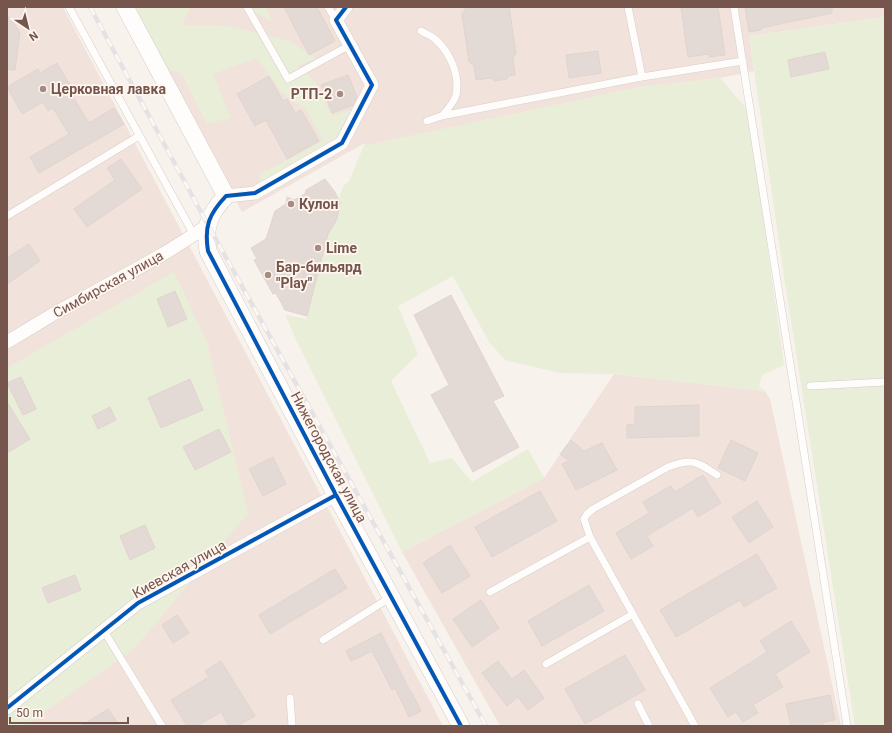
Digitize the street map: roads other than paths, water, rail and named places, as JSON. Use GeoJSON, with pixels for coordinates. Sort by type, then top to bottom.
{"type":"FeatureCollection","features":[{"type":"Feature","properties":{"kind":"street"},"geometry":{"type":"LineString","coordinates":[[125,7],[226,196],[256,193],[342,143],[372,85],[336,20],[346,7]]}},
{"type":"Feature","properties":{"kind":"street","name":"Нижегородская улица"},"geometry":{"type":"LineString","coordinates":[[226,196],[215,208],[208,225],[206,239],[208,251],[336,495],[461,726]]}},
{"type":"Feature","properties":{"kind":"street","name":"Симбирская улица"},"geometry":{"type":"LineString","coordinates":[[7,342],[57,312],[114,283],[208,225]]}},
{"type":"Feature","properties":{"kind":"street","name":"Киевская улица"},"geometry":{"type":"LineString","coordinates":[[7,708],[138,603],[336,495]]}},
{"type":"Feature","properties":{"kind":"lane"},"geometry":{"type":"LineString","coordinates":[[69,7],[194,235]]}},
{"type":"Feature","properties":{"kind":"lane"},"geometry":{"type":"LineString","coordinates":[[248,7],[288,79],[350,45]]}},
{"type":"Feature","properties":{"kind":"lane"},"geometry":{"type":"LineString","coordinates":[[328,7],[336,20]]}},
{"type":"Feature","properties":{"kind":"lane"},"geometry":{"type":"LineString","coordinates":[[628,7],[642,77]]}},
{"type":"Feature","properties":{"kind":"lane"},"geometry":{"type":"LineString","coordinates":[[734,7],[847,726]]}},
{"type":"Feature","properties":{"kind":"lane"},"geometry":{"type":"LineString","coordinates":[[421,31],[434,38],[445,50],[454,68],[456,97],[450,108],[441,116]]}},
{"type":"Feature","properties":{"kind":"lane"},"geometry":{"type":"LineString","coordinates":[[428,121],[441,116],[642,77],[743,61]]}},
{"type":"Feature","properties":{"kind":"lane"},"geometry":{"type":"LineString","coordinates":[[7,216],[139,136]]}},
{"type":"Feature","properties":{"kind":"lane"},"geometry":{"type":"LineString","coordinates":[[810,386],[885,382]]}},
{"type":"Feature","properties":{"kind":"lane"},"geometry":{"type":"LineString","coordinates":[[695,726],[590,537],[584,519],[587,514],[594,509],[668,467],[680,462],[699,463],[717,475]]}},
{"type":"Feature","properties":{"kind":"lane"},"geometry":{"type":"LineString","coordinates":[[490,592],[590,537]]}},
{"type":"Feature","properties":{"kind":"lane"},"geometry":{"type":"LineString","coordinates":[[323,640],[391,597]]}},
{"type":"Feature","properties":{"kind":"lane"},"geometry":{"type":"LineString","coordinates":[[546,664],[633,614]]}},
{"type":"Feature","properties":{"kind":"lane"},"geometry":{"type":"LineString","coordinates":[[104,631],[162,726]]}},
{"type":"Feature","properties":{"kind":"lane"},"geometry":{"type":"LineString","coordinates":[[290,698],[292,726]]}},
{"type":"Feature","properties":{"kind":"lane"},"geometry":{"type":"LineString","coordinates":[[638,704],[649,726]]}},
{"type":"Feature","properties":{"kind":"railway"},"geometry":{"type":"LineString","coordinates":[[90,7],[208,225],[486,726]]}},
{"type":"Feature","properties":{"kind":"place","name":"Церковная лавка"},"geometry":{"type":"Point","coordinates":[43,89]}},
{"type":"Feature","properties":{"kind":"place","name":"РТП-2"},"geometry":{"type":"Point","coordinates":[340,94]}},
{"type":"Feature","properties":{"kind":"place","name":"Кулон"},"geometry":{"type":"Point","coordinates":[291,204]}},
{"type":"Feature","properties":{"kind":"place","name":"Lime"},"geometry":{"type":"Point","coordinates":[318,248]}},
{"type":"Feature","properties":{"kind":"place","name":"Бар-бильярд \"Play\""},"geometry":{"type":"Point","coordinates":[268,275]}}]}
